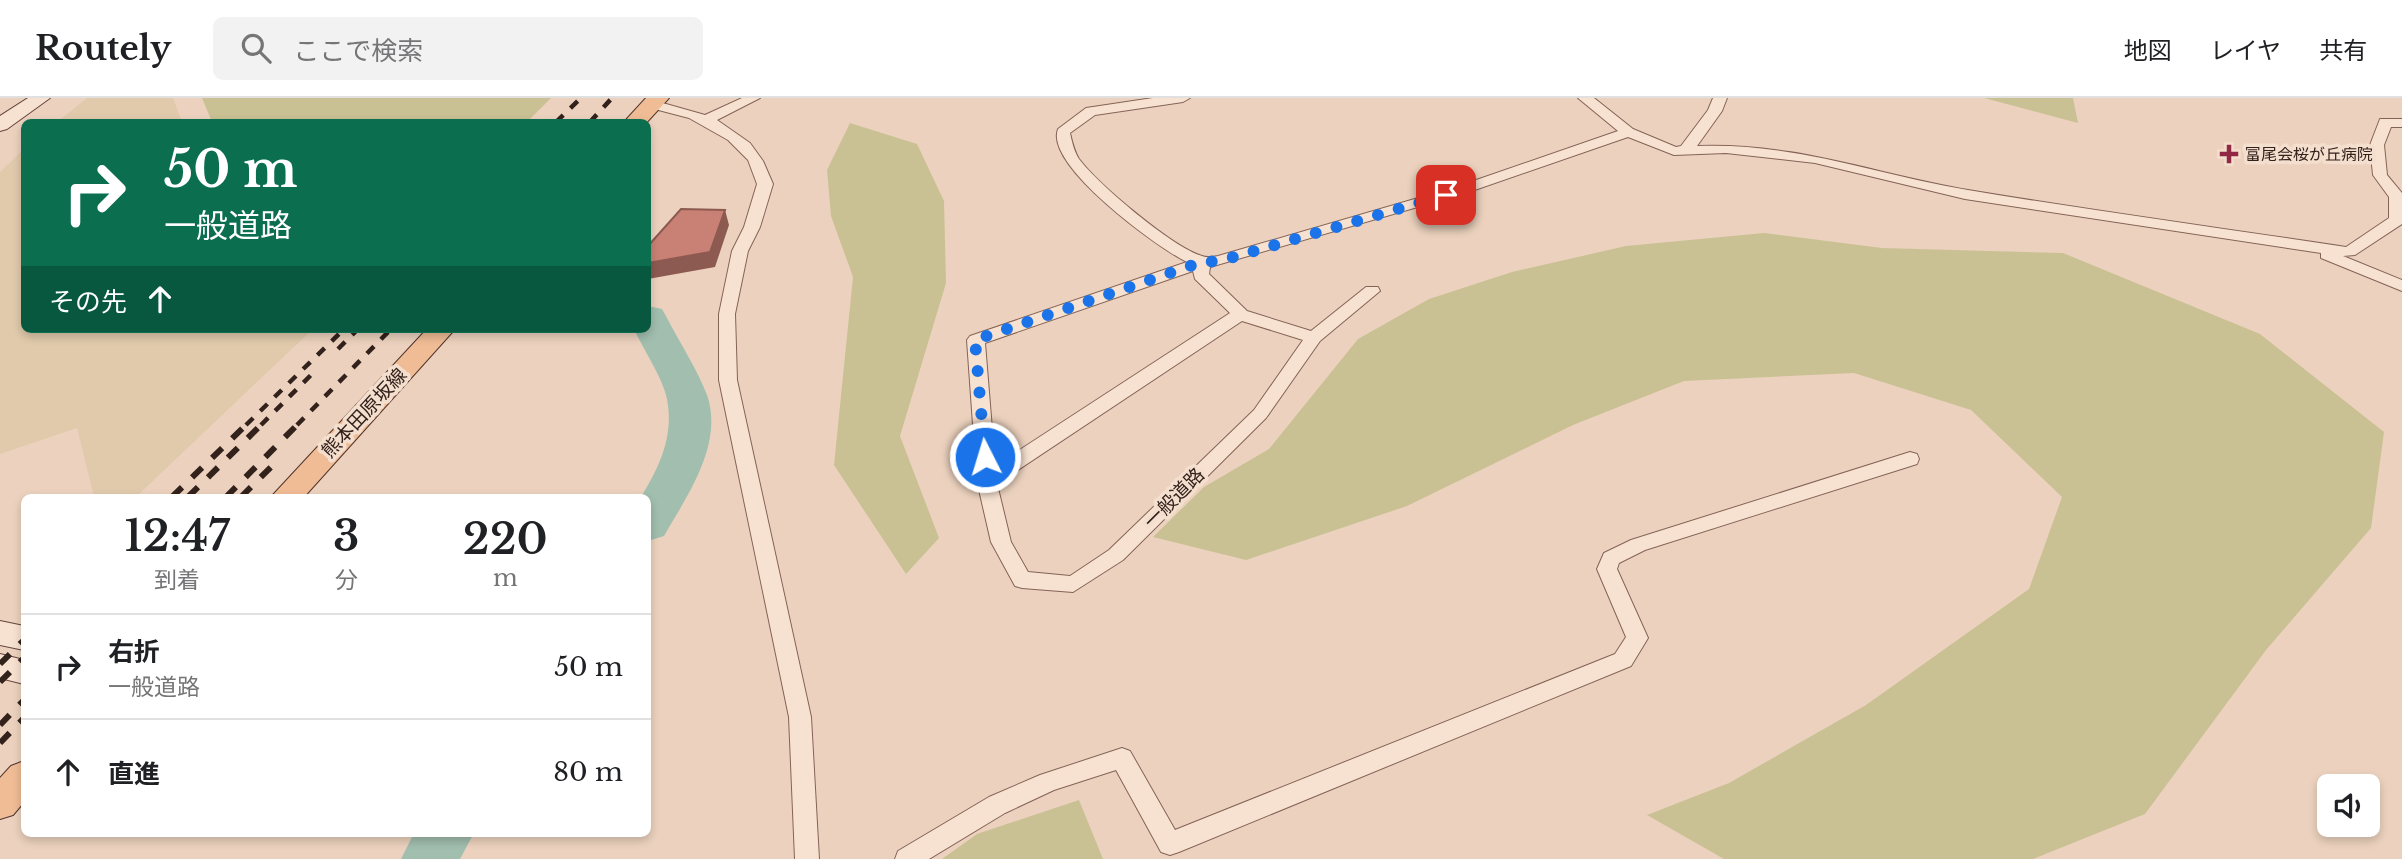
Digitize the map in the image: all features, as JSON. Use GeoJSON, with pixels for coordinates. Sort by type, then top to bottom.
{"type":"FeatureCollection","features":[{"type":"Feature","properties":{"kind":"main road"},"geometry":{"type":"LineString","coordinates":[[0,108],[16,98]]}},
{"type":"Feature","properties":{"kind":"main road"},"geometry":{"type":"LineString","coordinates":[[0,125],[41,98]]}},
{"type":"Feature","properties":{"kind":"main road"},"geometry":{"type":"LineString","coordinates":[[638,119],[655,101]]}},
{"type":"Feature","properties":{"kind":"main road","name":"熊本田原坂線"},"geometry":{"type":"LineString","coordinates":[[289,494],[438,333]]}},
{"type":"Feature","properties":{"kind":"main road"},"geometry":{"type":"LineString","coordinates":[[0,633],[21,637]]}},
{"type":"Feature","properties":{"kind":"main road"},"geometry":{"type":"LineString","coordinates":[[0,666],[21,671]]}},
{"type":"Feature","properties":{"kind":"main road"},"geometry":{"type":"LineString","coordinates":[[0,803],[21,780]]}},
{"type":"Feature","properties":{"kind":"street"},"geometry":{"type":"LineString","coordinates":[[705,120],[753,98]]}},
{"type":"Feature","properties":{"kind":"street"},"geometry":{"type":"LineString","coordinates":[[1183,98],[1091,111],[1063,132],[1064,145],[1093,183],[1173,248],[1202,262],[1220,261],[1461,190],[1534,167],[1628,132]]}},
{"type":"Feature","properties":{"kind":"street"},"geometry":{"type":"LineString","coordinates":[[1585,98],[1628,132],[1674,151],[1760,151],[1815,159],[1965,194],[2306,248],[2348,252],[2397,220],[2398,197],[2380,175],[2377,145],[2385,122],[2402,123]]}},
{"type":"Feature","properties":{"kind":"street"},"geometry":{"type":"LineString","coordinates":[[1686,150],[1715,111],[1720,98]]}},
{"type":"Feature","properties":{"kind":"street"},"geometry":{"type":"LineString","coordinates":[[655,101],[682,110],[726,131],[754,158],[765,184],[752,227],[740,251],[727,314],[728,380],[800,717],[807,859]]}},
{"type":"Feature","properties":{"kind":"street"},"geometry":{"type":"LineString","coordinates":[[2306,248],[2402,286]]}},
{"type":"Feature","properties":{"kind":"street"},"geometry":{"type":"LineString","coordinates":[[1202,262],[1200,275],[1240,314],[1292,333],[1314,337],[1372,290]]}},
{"type":"Feature","properties":{"kind":"street","name":"一般道路"},"geometry":{"type":"LineString","coordinates":[[1202,262],[975,340],[987,481],[1000,542],[1022,580],[1073,584],[1116,555],[1260,414],[1314,337]]}},
{"type":"Feature","properties":{"kind":"street"},"geometry":{"type":"LineString","coordinates":[[987,481],[1240,314]]}},
{"type":"Feature","properties":{"kind":"street"},"geometry":{"type":"LineString","coordinates":[[907,859],[997,805],[1048,782],[1122,758],[1170,844],[1623,660],[1637,639],[1607,569],[1611,558],[1638,545],[1910,459]]}},
{"type":"Feature","properties":{"kind":"shaded area"},"geometry":{"type":"Polygon","coordinates":[[[87,98],[173,98],[181,119],[61,119],[87,98]]]}},
{"type":"Feature","properties":{"kind":"shaded area"},"geometry":{"type":"Polygon","coordinates":[[[202,98],[551,98],[530,119],[211,119],[202,98]]]}},
{"type":"Feature","properties":{"kind":"shaded area"},"geometry":{"type":"Polygon","coordinates":[[[1984,98],[2073,98],[2078,123],[1984,98]]]}},
{"type":"Feature","properties":{"kind":"shaded area"},"geometry":{"type":"Polygon","coordinates":[[[850,123],[917,144],[944,201],[946,283],[900,436],[939,538],[906,574],[834,465],[853,277],[831,216],[827,170],[850,123]]]}},
{"type":"Feature","properties":{"kind":"shaded area"},"geometry":{"type":"Polygon","coordinates":[[[21,152],[21,333],[309,333],[139,494],[93,494],[77,428],[0,454],[0,172],[21,152]]]}},
{"type":"Feature","properties":{"kind":"shaded area"},"geometry":{"type":"Polygon","coordinates":[[[1764,233],[1882,248],[2063,253],[2260,334],[2384,432],[2371,528],[2266,650],[2145,814],[2033,859],[1724,859],[1647,815],[1729,783],[1866,705],[2029,589],[2062,497],[1971,410],[1854,373],[1684,381],[1573,425],[1407,506],[1246,560],[1153,537],[1204,487],[1269,449],[1358,339],[1429,299],[1512,272],[1626,246],[1764,233]]]}},
{"type":"Feature","properties":{"kind":"shaded area"},"geometry":{"type":"Polygon","coordinates":[[[1079,800],[1103,859],[942,859],[977,834],[1079,800]]]}},
{"type":"Feature","properties":{"kind":"building"},"geometry":{"type":"Polygon","coordinates":[[[681,209],[725,210],[710,252],[651,262],[651,243],[681,209]]]}},
{"type":"Feature","properties":{"kind":"waterway"},"geometry":{"type":"LineString","coordinates":[[651,324],[687,397],[689,430],[682,466],[651,519]]}},
{"type":"Feature","properties":{"kind":"waterway"},"geometry":{"type":"LineString","coordinates":[[429,859],[443,837]]}},
{"type":"Feature","properties":{"kind":"railway"},"geometry":{"type":"LineString","coordinates":[[559,119],[581,98]]}},
{"type":"Feature","properties":{"kind":"railway"},"geometry":{"type":"LineString","coordinates":[[593,119],[612,98]]}},
{"type":"Feature","properties":{"kind":"railway"},"geometry":{"type":"LineString","coordinates":[[246,425],[340,333]]}},
{"type":"Feature","properties":{"kind":"railway"},"geometry":{"type":"LineString","coordinates":[[338,349],[354,333]]}},
{"type":"Feature","properties":{"kind":"railway"},"geometry":{"type":"LineString","coordinates":[[297,425],[387,333]]}},
{"type":"Feature","properties":{"kind":"railway"},"geometry":{"type":"LineString","coordinates":[[263,423],[313,373]]}},
{"type":"Feature","properties":{"kind":"railway"},"geometry":{"type":"LineString","coordinates":[[175,494],[248,423]]}},
{"type":"Feature","properties":{"kind":"railway"},"geometry":{"type":"LineString","coordinates":[[191,494],[263,423]]}},
{"type":"Feature","properties":{"kind":"railway"},"geometry":{"type":"LineString","coordinates":[[229,494],[299,423]]}},
{"type":"Feature","properties":{"kind":"railway"},"geometry":{"type":"LineString","coordinates":[[244,494],[278,460]]}},
{"type":"Feature","properties":{"kind":"railway"},"geometry":{"type":"LineString","coordinates":[[0,664],[21,643]]}},
{"type":"Feature","properties":{"kind":"railway"},"geometry":{"type":"LineString","coordinates":[[0,682],[21,661]]}},
{"type":"Feature","properties":{"kind":"railway"},"geometry":{"type":"LineString","coordinates":[[0,725],[21,703]]}},
{"type":"Feature","properties":{"kind":"railway"},"geometry":{"type":"LineString","coordinates":[[0,743],[21,721]]}},
{"type":"Feature","properties":{"kind":"place","name":"富尾会桜が丘病院"},"geometry":{"type":"Point","coordinates":[2229,154]}},
{"type":"Feature","properties":{"kind":"route"},"geometry":{"type":"LineString","coordinates":[[985,457],[975,340],[1202,262],[1220,261],[1446,195]]}}]}
